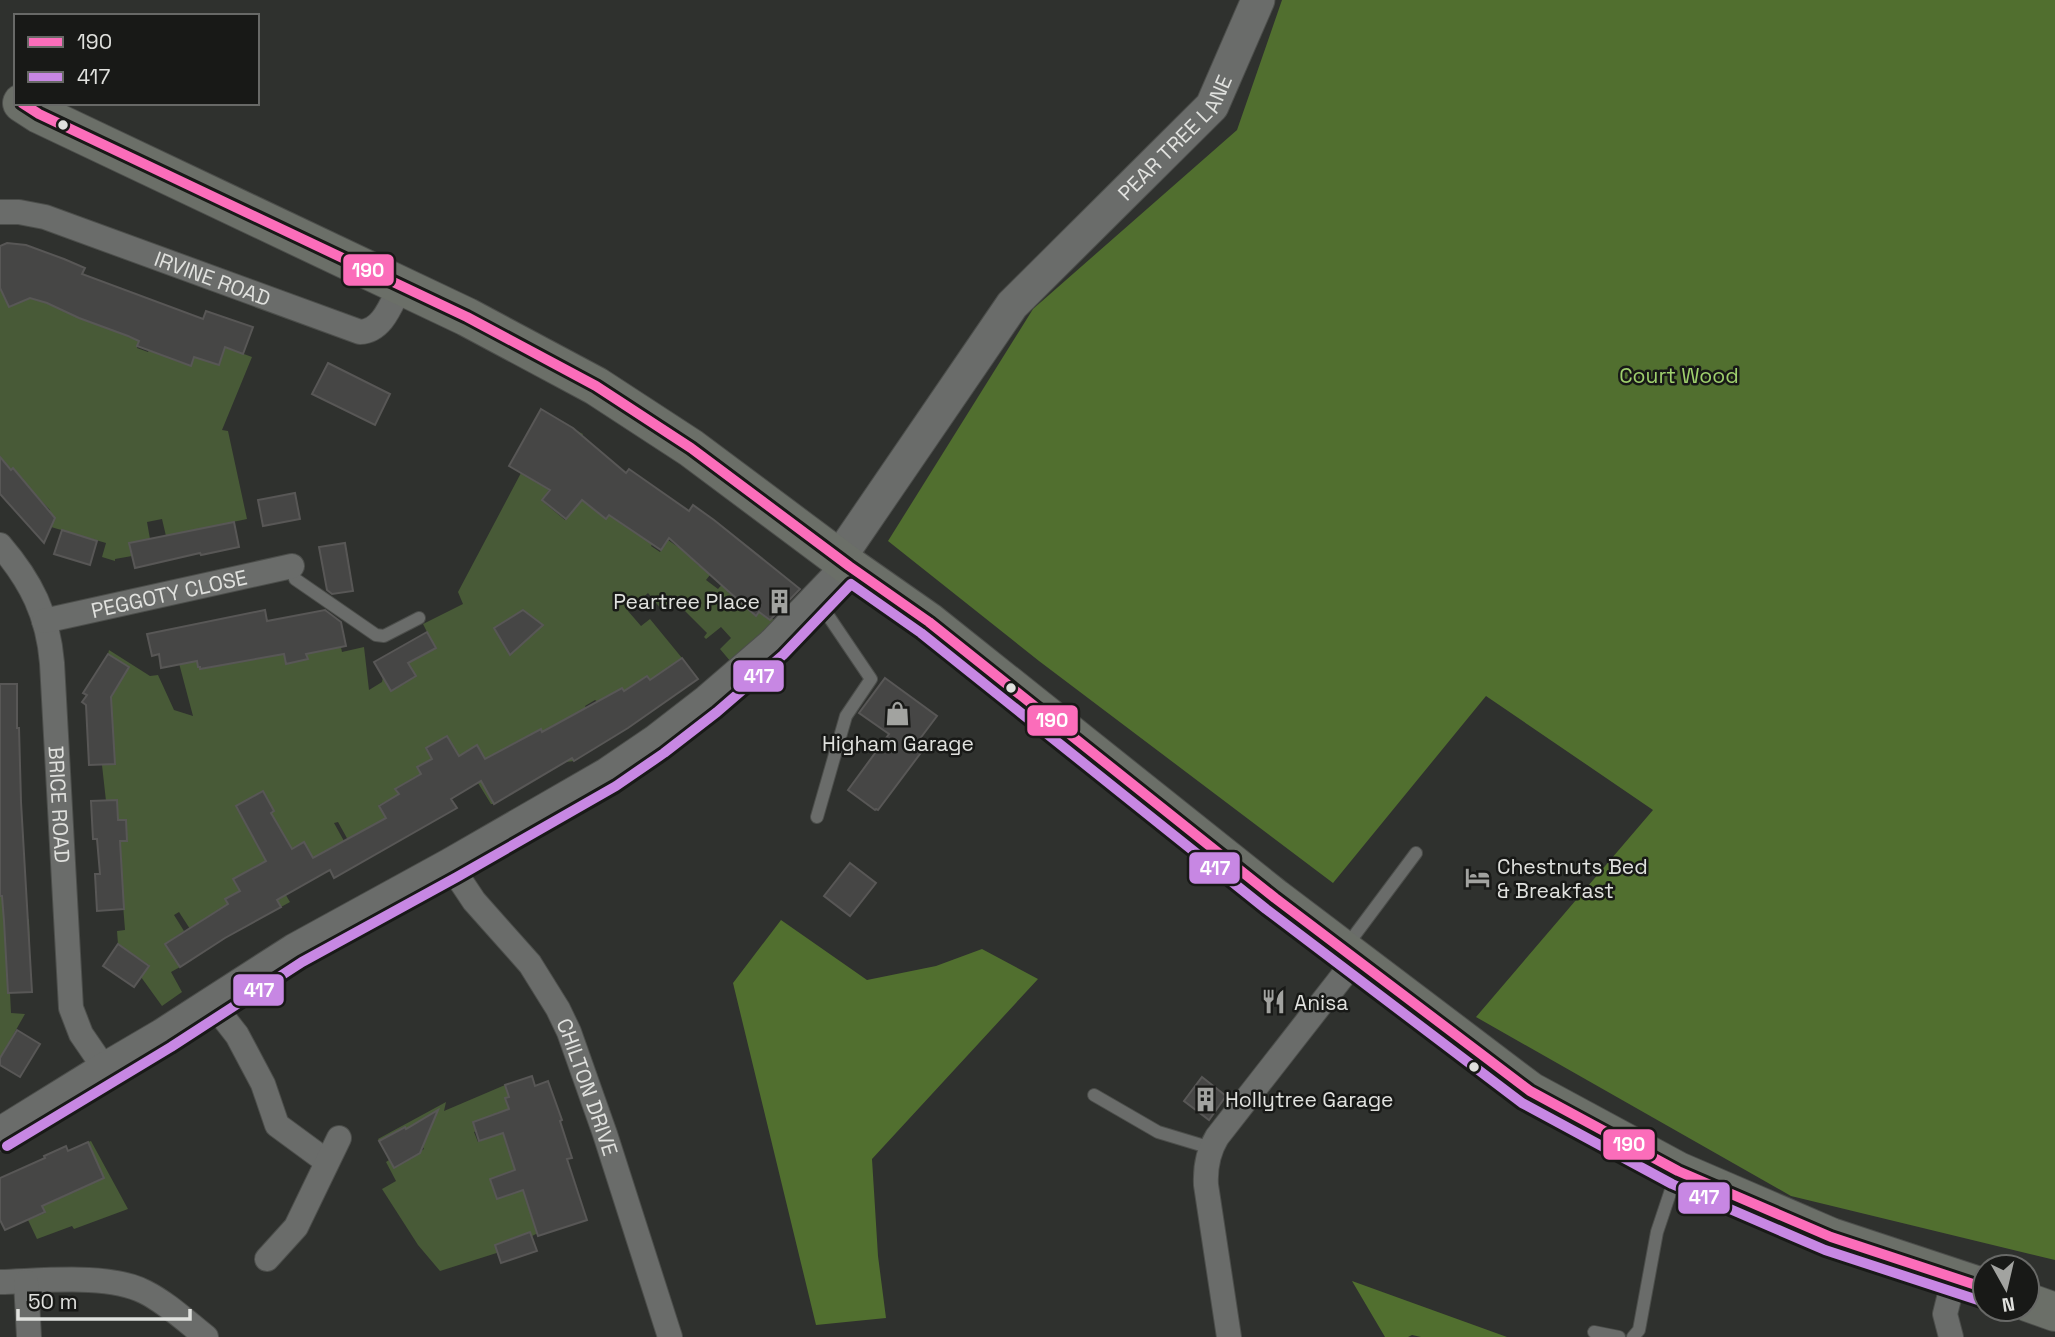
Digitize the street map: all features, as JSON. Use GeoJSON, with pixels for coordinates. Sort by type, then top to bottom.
{"type":"FeatureCollection","features":[{"type":"Feature","properties":{"kind":"main road"},"geometry":{"type":"LineString","coordinates":[[26,105],[39,114],[467,317],[596,386],[691,448],[929,622],[1214,849],[1530,1091],[1678,1171],[1831,1237],[1970,1283]]}},
{"type":"Feature","properties":{"kind":"street","name":"PEAR TREE LANE"},"geometry":{"type":"LineString","coordinates":[[0,1134],[163,1035],[295,950],[608,774],[708,701],[773,645],[815,604],[1012,305],[1212,107],[1258,0]]}},
{"type":"Feature","properties":{"kind":"street","name":"IRVINE ROAD"},"geometry":{"type":"LineString","coordinates":[[0,212],[25,212],[46,218],[360,332],[372,330],[378,325],[401,285]]}},
{"type":"Feature","properties":{"kind":"street","name":"BRICE ROAD"},"geometry":{"type":"LineString","coordinates":[[0,545],[21,571],[44,621],[52,663],[71,1007],[81,1034],[105,1069]]}},
{"type":"Feature","properties":{"kind":"street","name":"PEGGOTY CLOSE"},"geometry":{"type":"LineString","coordinates":[[44,621],[292,566]]}},
{"type":"Feature","properties":{"kind":"street","name":"CHILTON DRIVE"},"geometry":{"type":"LineString","coordinates":[[450,865],[474,901],[530,964],[569,1032],[670,1337]]}},
{"type":"Feature","properties":{"kind":"street"},"geometry":{"type":"LineString","coordinates":[[1229,1337],[1206,1162],[1217,1137],[1350,955]]}},
{"type":"Feature","properties":{"kind":"street"},"geometry":{"type":"LineString","coordinates":[[212,1003],[237,1035],[263,1084],[277,1125],[326,1161]]}},
{"type":"Feature","properties":{"kind":"street"},"geometry":{"type":"LineString","coordinates":[[267,1259],[296,1227],[339,1138]]}},
{"type":"Feature","properties":{"kind":"street"},"geometry":{"type":"LineString","coordinates":[[0,1282],[100,1281],[131,1286],[157,1299],[206,1337]]}},
{"type":"Feature","properties":{"kind":"street"},"geometry":{"type":"LineString","coordinates":[[26,1282],[29,1337]]}},
{"type":"Feature","properties":{"kind":"street"},"geometry":{"type":"LineString","coordinates":[[1951,1337],[1945,1314],[1970,1283]]}},
{"type":"Feature","properties":{"kind":"lane"},"geometry":{"type":"LineString","coordinates":[[292,566],[295,579],[376,635],[384,636],[419,618]]}},
{"type":"Feature","properties":{"kind":"lane"},"geometry":{"type":"LineString","coordinates":[[815,604],[827,614],[871,679],[846,716],[817,817]]}},
{"type":"Feature","properties":{"kind":"lane"},"geometry":{"type":"LineString","coordinates":[[1350,955],[1416,853]]}},
{"type":"Feature","properties":{"kind":"lane"},"geometry":{"type":"LineString","coordinates":[[1094,1095],[1158,1132],[1211,1149]]}},
{"type":"Feature","properties":{"kind":"lane"},"geometry":{"type":"LineString","coordinates":[[1633,1337],[1639,1329],[1660,1220],[1678,1171]]}},
{"type":"Feature","properties":{"kind":"lane"},"geometry":{"type":"LineString","coordinates":[[1594,1332],[1619,1337]]}},
{"type":"Feature","properties":{"kind":"green space","name":"Court Wood"},"geometry":{"type":"Polygon","coordinates":[[[1282,0],[2055,0],[2055,1260],[2041,1257],[2041,1253],[2026,1253],[1791,1196],[1476,1017],[1653,810],[1486,696],[1333,883],[1039,661],[888,541],[1033,309],[1237,130],[1282,0]]]}},
{"type":"Feature","properties":{"kind":"green space"},"geometry":{"type":"Polygon","coordinates":[[[7,244],[27,245],[25,274],[42,301],[134,320],[128,337],[141,337],[137,348],[148,352],[153,339],[180,348],[193,315],[195,316],[188,334],[207,361],[219,365],[225,347],[252,357],[222,430],[228,431],[247,519],[166,536],[162,519],[147,522],[150,539],[132,556],[115,561],[102,557],[106,543],[51,527],[50,510],[0,457],[0,273],[7,244]]]}},
{"type":"Feature","properties":{"kind":"green space"},"geometry":{"type":"Polygon","coordinates":[[[577,431],[583,434],[542,501],[565,520],[594,486],[634,532],[643,538],[662,529],[651,546],[660,552],[668,540],[678,547],[687,534],[700,543],[688,555],[699,566],[712,553],[721,561],[706,580],[718,589],[733,572],[740,578],[728,592],[741,603],[754,588],[749,610],[755,616],[759,612],[769,620],[771,618],[776,621],[731,662],[720,649],[731,638],[721,627],[706,639],[704,637],[707,633],[682,608],[685,605],[677,596],[661,609],[648,593],[628,611],[641,626],[650,619],[682,658],[650,680],[647,676],[624,691],[622,688],[585,706],[606,741],[601,745],[580,711],[553,726],[574,761],[566,762],[540,729],[525,738],[522,750],[517,741],[501,751],[499,764],[493,754],[485,759],[476,745],[465,753],[494,804],[491,804],[478,783],[475,784],[447,736],[427,748],[432,759],[417,767],[445,815],[438,819],[414,778],[396,789],[402,801],[395,805],[391,799],[379,805],[389,823],[348,840],[338,822],[334,823],[344,841],[321,854],[323,868],[320,871],[304,843],[290,850],[284,892],[290,902],[281,907],[268,883],[237,877],[233,880],[240,891],[228,904],[190,929],[179,912],[174,915],[184,931],[165,944],[180,967],[171,972],[182,992],[162,1006],[141,977],[149,965],[118,944],[117,931],[125,930],[118,841],[127,841],[126,820],[118,820],[116,800],[106,801],[102,765],[115,763],[112,717],[108,711],[101,714],[129,667],[108,654],[109,650],[150,676],[158,675],[174,710],[193,716],[176,652],[282,645],[286,664],[307,659],[304,643],[344,634],[345,642],[340,643],[342,652],[364,647],[369,690],[382,682],[383,677],[435,648],[423,624],[463,604],[458,592],[521,473],[557,463],[577,431]]]}},
{"type":"Feature","properties":{"kind":"green space"},"geometry":{"type":"Polygon","coordinates":[[[0,896],[4,921],[29,919],[30,948],[6,950],[11,1013],[25,1014],[0,1058],[0,896]]]}},
{"type":"Feature","properties":{"kind":"green space"},"geometry":{"type":"Polygon","coordinates":[[[781,920],[867,980],[936,966],[982,949],[1038,979],[872,1159],[878,1256],[886,1318],[816,1325],[733,983],[781,920]]]}},
{"type":"Feature","properties":{"kind":"green space"},"geometry":{"type":"Polygon","coordinates":[[[505,1085],[509,1097],[505,1099],[507,1104],[511,1103],[515,1112],[498,1112],[495,1114],[498,1123],[474,1132],[478,1142],[499,1134],[510,1124],[521,1184],[538,1233],[532,1236],[534,1241],[440,1271],[418,1245],[382,1189],[396,1181],[386,1162],[389,1160],[394,1168],[424,1149],[418,1138],[427,1121],[420,1121],[379,1141],[378,1139],[446,1102],[444,1111],[505,1085]]]}},
{"type":"Feature","properties":{"kind":"green space"},"geometry":{"type":"Polygon","coordinates":[[[91,1141],[128,1209],[37,1239],[28,1220],[45,1213],[41,1202],[62,1197],[104,1178],[88,1142],[91,1141]]]}},
{"type":"Feature","properties":{"kind":"green space"},"geometry":{"type":"Polygon","coordinates":[[[1352,1281],[1507,1337],[1385,1337],[1352,1281]]]}},
{"type":"Feature","properties":{"kind":"building"},"geometry":{"type":"Polygon","coordinates":[[[7,243],[26,245],[64,259],[85,268],[82,274],[203,319],[206,311],[253,327],[243,354],[225,347],[219,365],[194,357],[191,366],[137,346],[139,341],[47,303],[30,298],[9,307],[0,288],[0,246],[7,243]]]}},
{"type":"Feature","properties":{"kind":"building"},"geometry":{"type":"Polygon","coordinates":[[[328,363],[390,394],[375,425],[312,394],[328,363]]]}},
{"type":"Feature","properties":{"kind":"building"},"geometry":{"type":"Polygon","coordinates":[[[541,409],[573,428],[626,473],[629,469],[689,511],[693,505],[800,589],[770,620],[759,612],[756,616],[669,538],[661,550],[609,515],[606,519],[582,500],[566,519],[542,500],[550,490],[509,466],[541,409]]]}},
{"type":"Feature","properties":{"kind":"building"},"geometry":{"type":"Polygon","coordinates":[[[0,457],[11,470],[13,468],[55,518],[44,543],[0,494],[0,457]]]}},
{"type":"Feature","properties":{"kind":"building"},"geometry":{"type":"Polygon","coordinates":[[[295,493],[300,519],[263,526],[258,500],[295,493]]]}},
{"type":"Feature","properties":{"kind":"building"},"geometry":{"type":"Polygon","coordinates":[[[234,522],[239,547],[135,568],[129,543],[234,522]]]}},
{"type":"Feature","properties":{"kind":"building"},"geometry":{"type":"Polygon","coordinates":[[[62,530],[97,541],[90,565],[54,554],[62,530]]]}},
{"type":"Feature","properties":{"kind":"building"},"geometry":{"type":"Polygon","coordinates":[[[345,543],[353,591],[332,594],[327,590],[319,547],[345,543]]]}},
{"type":"Feature","properties":{"kind":"building"},"geometry":{"type":"Polygon","coordinates":[[[265,610],[267,621],[325,610],[341,622],[346,646],[306,654],[308,659],[286,664],[284,654],[200,669],[197,661],[161,668],[159,654],[152,656],[147,634],[265,610]]]}},
{"type":"Feature","properties":{"kind":"building"},"geometry":{"type":"Polygon","coordinates":[[[523,610],[543,625],[510,655],[494,628],[523,610]]]}},
{"type":"Feature","properties":{"kind":"building"},"geometry":{"type":"Polygon","coordinates":[[[427,632],[436,648],[408,663],[416,676],[391,691],[374,662],[427,632]]]}},
{"type":"Feature","properties":{"kind":"building"},"geometry":{"type":"Polygon","coordinates":[[[108,654],[129,667],[111,697],[115,764],[89,765],[86,705],[82,702],[87,695],[83,693],[108,654]]]}},
{"type":"Feature","properties":{"kind":"building"},"geometry":{"type":"Polygon","coordinates":[[[682,658],[698,679],[628,728],[574,761],[572,758],[494,804],[481,781],[451,799],[457,808],[334,878],[330,870],[277,900],[281,907],[180,967],[165,944],[228,904],[225,899],[240,891],[233,879],[266,861],[236,806],[263,791],[274,811],[271,813],[292,849],[304,842],[313,858],[386,818],[379,806],[399,794],[395,789],[421,774],[417,767],[432,759],[426,748],[447,736],[459,756],[477,745],[485,759],[541,729],[542,732],[622,688],[624,691],[647,676],[650,680],[682,658]]]}},
{"type":"Feature","properties":{"kind":"building"},"geometry":{"type":"Polygon","coordinates":[[[885,678],[937,716],[919,740],[926,746],[878,810],[875,810],[848,790],[889,734],[859,713],[885,678]]]}},
{"type":"Feature","properties":{"kind":"building"},"geometry":{"type":"Polygon","coordinates":[[[0,684],[17,684],[17,728],[32,992],[8,993],[0,896],[0,684]]]}},
{"type":"Feature","properties":{"kind":"building"},"geometry":{"type":"Polygon","coordinates":[[[117,800],[118,820],[126,820],[127,841],[120,841],[124,909],[97,911],[95,874],[100,874],[97,839],[93,839],[91,801],[117,800]]]}},
{"type":"Feature","properties":{"kind":"building"},"geometry":{"type":"Polygon","coordinates":[[[850,863],[876,883],[850,916],[824,896],[850,863]]]}},
{"type":"Feature","properties":{"kind":"building"},"geometry":{"type":"Polygon","coordinates":[[[118,944],[149,966],[134,987],[103,966],[118,944]]]}},
{"type":"Feature","properties":{"kind":"building"},"geometry":{"type":"Polygon","coordinates":[[[17,1030],[40,1044],[20,1077],[0,1065],[0,1058],[17,1030]]]}},
{"type":"Feature","properties":{"kind":"building"},"geometry":{"type":"Polygon","coordinates":[[[532,1076],[535,1086],[548,1081],[562,1120],[560,1121],[572,1158],[567,1159],[587,1220],[538,1236],[523,1190],[497,1199],[490,1179],[515,1170],[503,1133],[479,1141],[473,1122],[509,1109],[505,1098],[509,1097],[505,1085],[532,1076]]]}},
{"type":"Feature","properties":{"kind":"building","name":"Hollytree Garage"},"geometry":{"type":"Polygon","coordinates":[[[1202,1077],[1226,1096],[1209,1120],[1184,1101],[1202,1077]]]}},
{"type":"Feature","properties":{"kind":"building"},"geometry":{"type":"Polygon","coordinates":[[[438,1110],[420,1153],[394,1168],[379,1141],[438,1110]]]}},
{"type":"Feature","properties":{"kind":"building"},"geometry":{"type":"Polygon","coordinates":[[[88,1142],[104,1178],[42,1206],[45,1212],[5,1230],[0,1220],[0,1178],[66,1146],[68,1151],[88,1142]]]}},
{"type":"Feature","properties":{"kind":"building"},"geometry":{"type":"Polygon","coordinates":[[[530,1232],[537,1251],[501,1263],[495,1245],[530,1232]]]}},
{"type":"Feature","properties":{"kind":"transit line","name":"190"},"geometry":{"type":"LineString","coordinates":[[25,105],[467,317],[596,386],[691,448],[929,622],[1275,898],[1530,1091],[1678,1171],[1831,1237],[1971,1283]]}},
{"type":"Feature","properties":{"kind":"transit line","name":"417"},"geometry":{"type":"LineString","coordinates":[[7,1146],[171,1047],[302,962],[616,786],[717,712],[783,655],[851,584],[921,633],[1266,909],[1522,1103],[1672,1184],[1825,1250],[1971,1298]]}},
{"type":"Feature","properties":{"kind":"place","name":"Peartree Place"},"geometry":{"type":"Point","coordinates":[780,601]}},
{"type":"Feature","properties":{"kind":"place","name":"Higham Garage"},"geometry":{"type":"Point","coordinates":[898,714]}},
{"type":"Feature","properties":{"kind":"place","name":"Chestnuts Bed & Breakfast"},"geometry":{"type":"Point","coordinates":[1477,878]}},
{"type":"Feature","properties":{"kind":"place","name":"Anisa"},"geometry":{"type":"Point","coordinates":[1274,1002]}},
{"type":"Feature","properties":{"kind":"place","name":"Hollytree Garage"},"geometry":{"type":"Point","coordinates":[1205,1099]}}]}
